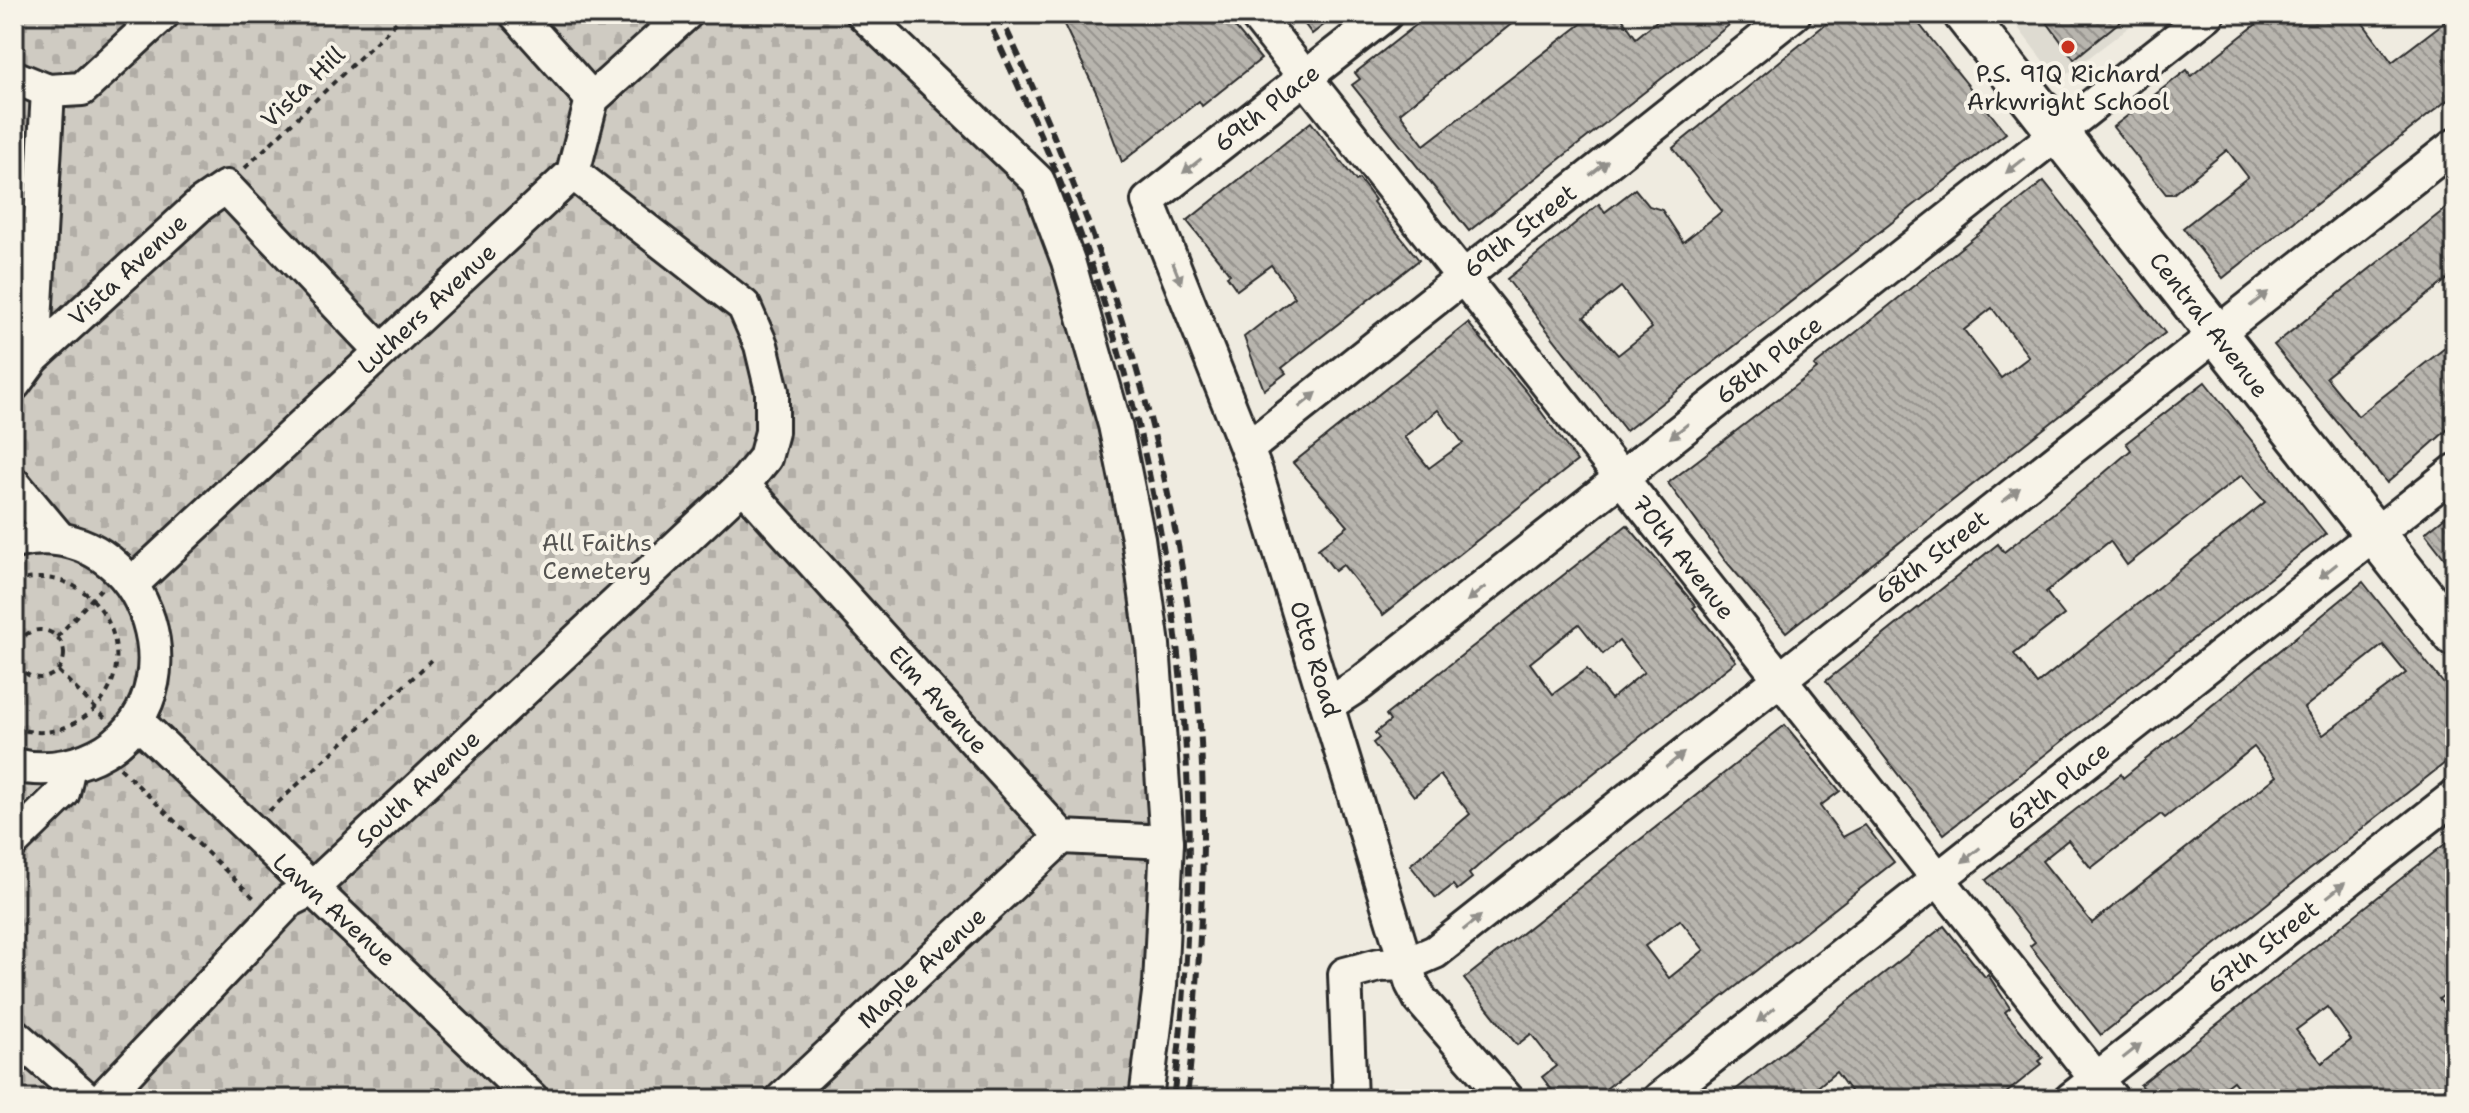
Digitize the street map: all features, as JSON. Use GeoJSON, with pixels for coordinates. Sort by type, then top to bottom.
{"type":"FeatureCollection","features":[{"type":"Feature","properties":{"kind":"main road","name":"Central Avenue"},"geometry":{"type":"LineString","coordinates":[[1964,14],[2455,636]]}},
{"type":"Feature","properties":{"kind":"street"},"geometry":{"type":"LineString","coordinates":[[14,77],[48,91],[82,89],[163,14]]}},
{"type":"Feature","properties":{"kind":"street"},"geometry":{"type":"LineString","coordinates":[[516,14],[592,99]]}},
{"type":"Feature","properties":{"kind":"street"},"geometry":{"type":"LineString","coordinates":[[573,173],[592,99],[686,14]]}},
{"type":"Feature","properties":{"kind":"street"},"geometry":{"type":"LineString","coordinates":[[863,14],[1038,181],[1068,261],[1115,425],[1138,538],[1153,645],[1167,842],[1160,985],[1146,1099]]}},
{"type":"Feature","properties":{"kind":"street","name":"70th Avenue"},"geometry":{"type":"LineString","coordinates":[[1255,14],[1777,680],[1940,880],[2104,1089]]}},
{"type":"Feature","properties":{"kind":"street","name":"69th Place"},"geometry":{"type":"LineString","coordinates":[[1148,201],[1386,14]]}},
{"type":"Feature","properties":{"kind":"street","name":"69th Street"},"geometry":{"type":"LineString","coordinates":[[1247,449],[1794,14]]}},
{"type":"Feature","properties":{"kind":"street","name":"68th Place"},"geometry":{"type":"LineString","coordinates":[[1329,704],[1360,684],[1622,479],[2208,14]]}},
{"type":"Feature","properties":{"kind":"street"},"geometry":{"type":"LineString","coordinates":[[33,358],[48,91]]}},
{"type":"Feature","properties":{"kind":"street","name":"68th Street"},"geometry":{"type":"LineString","coordinates":[[1407,964],[1435,952],[2455,145]]}},
{"type":"Feature","properties":{"kind":"street","name":"Luthers Avenue"},"geometry":{"type":"LineString","coordinates":[[122,581],[381,351],[573,173]]}},
{"type":"Feature","properties":{"kind":"street","name":"South Avenue"},"geometry":{"type":"LineString","coordinates":[[102,1099],[290,900],[310,890],[743,485],[765,458],[772,432],[772,391],[761,345],[744,306],[573,173]]}},
{"type":"Feature","properties":{"kind":"street"},"geometry":{"type":"LineString","coordinates":[[226,187],[381,351]]}},
{"type":"Feature","properties":{"kind":"street","name":"Vista Avenue"},"geometry":{"type":"LineString","coordinates":[[14,384],[33,358],[201,204],[226,187]]}},
{"type":"Feature","properties":{"kind":"street","name":"Otto Road"},"geometry":{"type":"LineString","coordinates":[[1148,201],[1247,449],[1420,999],[1507,1099]]}},
{"type":"Feature","properties":{"kind":"street","name":"67th Place"},"geometry":{"type":"LineString","coordinates":[[1659,1099],[2455,471]]}},
{"type":"Feature","properties":{"kind":"street"},"geometry":{"type":"LineString","coordinates":[[14,484],[59,538]]}},
{"type":"Feature","properties":{"kind":"street","name":"Elm Avenue"},"geometry":{"type":"LineString","coordinates":[[743,485],[1062,837]]}},
{"type":"Feature","properties":{"kind":"street"},"geometry":{"type":"LineString","coordinates":[[14,542],[59,538],[100,554],[149,615],[155,651],[149,687],[118,733],[69,766],[33,770],[14,765]]}},
{"type":"Feature","properties":{"kind":"street","name":"Lawn Avenue"},"geometry":{"type":"LineString","coordinates":[[118,733],[248,831],[450,1017],[532,1099]]}},
{"type":"Feature","properties":{"kind":"street"},"geometry":{"type":"LineString","coordinates":[[14,841],[63,793],[69,766]]}},
{"type":"Feature","properties":{"kind":"street","name":"67th Street"},"geometry":{"type":"LineString","coordinates":[[2071,1099],[2104,1089],[2455,796]]}},
{"type":"Feature","properties":{"kind":"street"},"geometry":{"type":"LineString","coordinates":[[1062,837],[1167,842]]}},
{"type":"Feature","properties":{"kind":"street","name":"Maple Avenue"},"geometry":{"type":"LineString","coordinates":[[782,1099],[1062,837]]}},
{"type":"Feature","properties":{"kind":"street"},"geometry":{"type":"LineString","coordinates":[[1350,1099],[1345,974],[1379,965],[1407,964]]}},
{"type":"Feature","properties":{"kind":"street"},"geometry":{"type":"LineString","coordinates":[[14,1035],[87,1099]]}},
{"type":"Feature","properties":{"kind":"path","name":"Vista Hill"},"geometry":{"type":"LineString","coordinates":[[226,187],[405,14]]}},
{"type":"Feature","properties":{"kind":"path"},"geometry":{"type":"LineString","coordinates":[[14,582],[57,579],[92,598],[112,627],[117,662],[113,679],[95,709],[61,729],[41,733],[14,727]]}},
{"type":"Feature","properties":{"kind":"path"},"geometry":{"type":"LineString","coordinates":[[57,637],[92,598],[122,581]]}},
{"type":"Feature","properties":{"kind":"path"},"geometry":{"type":"LineString","coordinates":[[38,630],[57,637],[64,654],[58,671],[39,678],[22,670],[16,658],[21,640],[38,630]]}},
{"type":"Feature","properties":{"kind":"path"},"geometry":{"type":"LineString","coordinates":[[14,633],[21,640]]}},
{"type":"Feature","properties":{"kind":"path"},"geometry":{"type":"LineString","coordinates":[[248,831],[432,660]]}},
{"type":"Feature","properties":{"kind":"path"},"geometry":{"type":"LineString","coordinates":[[14,679],[22,670]]}},
{"type":"Feature","properties":{"kind":"path"},"geometry":{"type":"LineString","coordinates":[[58,671],[118,733],[273,917]]}},
{"type":"Feature","properties":{"kind":"shaded area","name":"P.S. 91Q Richard Arkwright School"},"geometry":{"type":"Polygon","coordinates":[[[2008,14],[2146,14],[2058,81],[2008,14]]]}},
{"type":"Feature","properties":{"kind":"green space","name":"All Faiths Cemetery"},"geometry":{"type":"Polygon","coordinates":[[[14,14],[895,14],[905,41],[1041,163],[1088,285],[1146,494],[1179,840],[1163,1099],[14,1099],[14,14]]]}},
{"type":"Feature","properties":{"kind":"building"},"geometry":{"type":"Polygon","coordinates":[[[1059,14],[1224,14],[1261,59],[1202,106],[1199,101],[1122,162],[1097,94],[1059,14]]]}},
{"type":"Feature","properties":{"kind":"building"},"geometry":{"type":"Polygon","coordinates":[[[1297,14],[1338,14],[1312,34],[1297,14]]]}},
{"type":"Feature","properties":{"kind":"building"},"geometry":{"type":"Polygon","coordinates":[[[1430,14],[1524,14],[1400,113],[1424,145],[1594,14],[1619,14],[1636,38],[1665,14],[1743,14],[1469,231],[1352,85],[1360,79],[1355,73],[1430,14]]]}},
{"type":"Feature","properties":{"kind":"building"},"geometry":{"type":"Polygon","coordinates":[[[1838,14],[1911,14],[2006,133],[1626,431],[1507,279],[1599,204],[1605,212],[1635,189],[1649,206],[1662,210],[1683,242],[1716,216],[1722,211],[1673,148],[1838,14]],[[1621,287],[1584,317],[1618,355],[1652,328],[1621,287]]]}},
{"type":"Feature","properties":{"kind":"building"},"geometry":{"type":"Polygon","coordinates":[[[2041,14],[2129,14],[2074,59],[2041,14]]]}},
{"type":"Feature","properties":{"kind":"building"},"geometry":{"type":"Polygon","coordinates":[[[2269,14],[2356,14],[2392,62],[2455,14],[2455,94],[2223,278],[2183,228],[2248,177],[2227,150],[2173,194],[2166,194],[2113,127],[2187,70],[2191,76],[2269,14]]]}},
{"type":"Feature","properties":{"kind":"building"},"geometry":{"type":"Polygon","coordinates":[[[1311,122],[1356,181],[1359,179],[1367,189],[1375,200],[1373,202],[1419,260],[1282,368],[1286,373],[1264,390],[1244,337],[1295,297],[1271,265],[1237,290],[1227,276],[1230,274],[1187,221],[1311,122]]]}},
{"type":"Feature","properties":{"kind":"building"},"geometry":{"type":"Polygon","coordinates":[[[2044,181],[2165,333],[1786,632],[1724,559],[1668,483],[1817,369],[1814,366],[2044,181]],[[1992,308],[1964,330],[2001,378],[2029,357],[1992,308]]]}},
{"type":"Feature","properties":{"kind":"building"},"geometry":{"type":"Polygon","coordinates":[[[2455,201],[2455,273],[2326,377],[2358,416],[2455,340],[2455,423],[2387,483],[2274,345],[2455,201]]]}},
{"type":"Feature","properties":{"kind":"building"},"geometry":{"type":"Polygon","coordinates":[[[1468,323],[1526,391],[1577,461],[1383,615],[1343,565],[1335,571],[1318,549],[1348,526],[1293,463],[1468,323]],[[1438,410],[1404,437],[1429,468],[1463,443],[1438,410]]]}},
{"type":"Feature","properties":{"kind":"building"},"geometry":{"type":"Polygon","coordinates":[[[2205,382],[2326,534],[1944,834],[1826,681],[1998,544],[2004,552],[2098,478],[2131,450],[2126,443],[2205,382]],[[2242,475],[2127,565],[2110,541],[2046,592],[2064,615],[2014,654],[2037,684],[2265,502],[2242,475]]]}},
{"type":"Feature","properties":{"kind":"building"},"geometry":{"type":"Polygon","coordinates":[[[2455,509],[2455,572],[2425,533],[2455,509]]]}},
{"type":"Feature","properties":{"kind":"building"},"geometry":{"type":"Polygon","coordinates":[[[1627,525],[1696,606],[1693,608],[1736,661],[1500,847],[1469,874],[1472,878],[1457,890],[1453,885],[1436,898],[1410,865],[1470,814],[1440,775],[1414,796],[1373,743],[1379,738],[1375,733],[1390,721],[1386,715],[1627,525]],[[1579,624],[1530,663],[1553,694],[1587,669],[1611,699],[1644,672],[1619,641],[1603,654],[1579,624]]]}},
{"type":"Feature","properties":{"kind":"building"},"geometry":{"type":"Polygon","coordinates":[[[2363,582],[2455,698],[2455,755],[2101,1035],[2030,946],[2035,942],[1986,880],[2121,774],[2123,778],[2363,582]],[[2383,645],[2304,708],[2323,735],[2406,673],[2383,645]],[[2254,747],[2165,818],[2161,814],[2091,868],[2068,840],[2042,861],[2092,923],[2277,776],[2254,747]]]}},
{"type":"Feature","properties":{"kind":"building"},"geometry":{"type":"Polygon","coordinates":[[[1785,725],[1840,791],[1820,806],[1843,837],[1865,825],[1894,862],[1593,1099],[1559,1099],[1542,1077],[1556,1066],[1531,1034],[1517,1045],[1464,979],[1785,725]],[[1680,920],[1645,946],[1669,978],[1704,950],[1680,920]]]}},
{"type":"Feature","properties":{"kind":"building"},"geometry":{"type":"Polygon","coordinates":[[[2455,836],[2455,987],[2439,999],[2455,1019],[2455,1079],[2430,1099],[2247,1099],[2233,1081],[2209,1099],[2151,1099],[2140,1085],[2455,836]],[[2327,1007],[2296,1030],[2322,1063],[2351,1040],[2327,1007]]]}},
{"type":"Feature","properties":{"kind":"building"},"geometry":{"type":"Polygon","coordinates":[[[1944,926],[1985,977],[1988,975],[2010,1008],[2005,1012],[2043,1058],[2039,1061],[2042,1064],[2005,1094],[1997,1099],[1856,1099],[1836,1072],[1803,1099],[1724,1099],[1944,926]]]}},
{"type":"Feature","properties":{"kind":"railway"},"geometry":{"type":"LineString","coordinates":[[985,14],[1046,148],[1079,230],[1114,336],[1142,442],[1164,550],[1178,659],[1187,768],[1189,878],[1184,988],[1173,1099]]}},
{"type":"Feature","properties":{"kind":"railway"},"geometry":{"type":"LineString","coordinates":[[999,14],[1039,101],[1108,278],[1160,460],[1179,553],[1193,648],[1203,788],[1201,921],[1187,1099]]}},
{"type":"Feature","properties":{"kind":"place","name":"P.S. 91Q Richard Arkwright School"},"geometry":{"type":"Point","coordinates":[2068,47]}}]}
